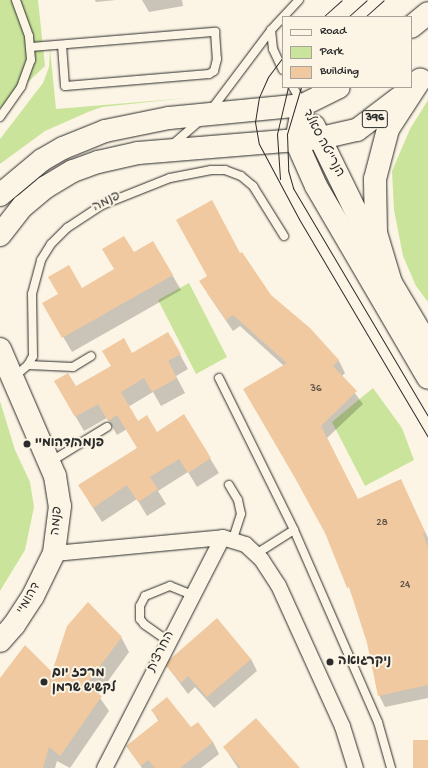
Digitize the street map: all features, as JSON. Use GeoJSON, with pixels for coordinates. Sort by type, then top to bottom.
{"type":"FeatureCollection","features":[{"type":"Feature","properties":{"kind":"main road"},"geometry":{"type":"LineString","coordinates":[[412,26],[428,13]]}},
{"type":"Feature","properties":{"kind":"main road"},"geometry":{"type":"LineString","coordinates":[[391,283],[376,233],[375,179],[388,129],[424,76]]}},
{"type":"Feature","properties":{"kind":"main road","name":"396"},"geometry":{"type":"LineString","coordinates":[[412,86],[424,76]]}},
{"type":"Feature","properties":{"kind":"main road"},"geometry":{"type":"LineString","coordinates":[[0,195],[42,160],[83,138],[147,121],[206,115],[334,88]]}},
{"type":"Feature","properties":{"kind":"main road","name":"396"},"geometry":{"type":"LineString","coordinates":[[321,138],[347,134],[364,127],[410,88]]}},
{"type":"Feature","properties":{"kind":"main road","name":"הנרייטה סאלד"},"geometry":{"type":"LineString","coordinates":[[298,96],[321,138],[391,283],[428,345]]}},
{"type":"Feature","properties":{"kind":"main road","name":"הנרייטה סאלד"},"geometry":{"type":"LineString","coordinates":[[298,96],[296,141],[316,186],[428,378]]}},
{"type":"Feature","properties":{"kind":"main road"},"geometry":{"type":"LineString","coordinates":[[0,235],[23,206],[58,179],[85,166],[112,158],[161,151],[321,138]]}},
{"type":"Feature","properties":{"kind":"main road","name":"פנמה"},"geometry":{"type":"LineString","coordinates":[[0,349],[14,369],[49,463],[60,506],[54,553]]}},
{"type":"Feature","properties":{"kind":"main road","name":"דהומיי"},"geometry":{"type":"LineString","coordinates":[[0,641],[14,625],[33,596],[54,553]]}},
{"type":"Feature","properties":{"kind":"street"},"geometry":{"type":"LineString","coordinates":[[54,553],[228,537],[245,544],[256,554],[281,592],[342,726],[355,768]]}},
{"type":"Feature","properties":{"kind":"street","name":"החרצית"},"geometry":{"type":"LineString","coordinates":[[104,768],[192,595],[228,537]]}},
{"type":"Feature","properties":{"kind":"lane"},"geometry":{"type":"LineString","coordinates":[[0,117],[25,81],[30,67],[31,47],[16,0]]}},
{"type":"Feature","properties":{"kind":"lane"},"geometry":{"type":"LineString","coordinates":[[284,16],[299,0]]}},
{"type":"Feature","properties":{"kind":"lane"},"geometry":{"type":"LineString","coordinates":[[161,151],[181,139],[206,115],[271,30],[282,18]]}},
{"type":"Feature","properties":{"kind":"lane"},"geometry":{"type":"LineString","coordinates":[[271,30],[274,53],[282,68]]}},
{"type":"Feature","properties":{"kind":"lane"},"geometry":{"type":"LineString","coordinates":[[31,47],[215,32],[217,59],[214,71],[209,74],[65,86],[62,45]]}},
{"type":"Feature","properties":{"kind":"lane","name":"פנמה"},"geometry":{"type":"LineString","coordinates":[[14,369],[34,352],[33,285],[41,260],[63,232],[102,205],[170,178],[207,170],[225,170],[241,176],[253,186],[284,236]]}},
{"type":"Feature","properties":{"kind":"lane"},"geometry":{"type":"LineString","coordinates":[[14,369],[73,367],[91,356]]}},
{"type":"Feature","properties":{"kind":"lane"},"geometry":{"type":"LineString","coordinates":[[218,378],[294,530],[378,722],[391,768]]}},
{"type":"Feature","properties":{"kind":"lane"},"geometry":{"type":"LineString","coordinates":[[49,463],[107,428]]}},
{"type":"Feature","properties":{"kind":"lane"},"geometry":{"type":"LineString","coordinates":[[228,537],[241,514],[238,500],[229,485]]}},
{"type":"Feature","properties":{"kind":"lane"},"geometry":{"type":"LineString","coordinates":[[256,554],[294,530]]}},
{"type":"Feature","properties":{"kind":"lane"},"geometry":{"type":"LineString","coordinates":[[168,641],[144,624],[140,619],[140,606],[145,596],[170,586],[192,595]]}},
{"type":"Feature","properties":{"kind":"green space"},"geometry":{"type":"Polygon","coordinates":[[[0,0],[38,0],[45,66],[0,108],[0,0]]]}},
{"type":"Feature","properties":{"kind":"green space"},"geometry":{"type":"Polygon","coordinates":[[[50,49],[56,109],[187,98],[102,107],[45,131],[0,164],[0,139],[43,83],[49,67],[50,49]]]}},
{"type":"Feature","properties":{"kind":"green space"},"geometry":{"type":"Polygon","coordinates":[[[428,100],[428,302],[416,286],[403,256],[394,210],[392,171],[410,129],[428,100]]]}},
{"type":"Feature","properties":{"kind":"green space"},"geometry":{"type":"Polygon","coordinates":[[[189,283],[227,357],[196,374],[158,300],[189,283]]]}},
{"type":"Feature","properties":{"kind":"green space"},"geometry":{"type":"Polygon","coordinates":[[[373,388],[402,428],[414,460],[365,486],[332,422],[373,388]]]}},
{"type":"Feature","properties":{"kind":"green space"},"geometry":{"type":"Polygon","coordinates":[[[0,401],[15,450],[30,482],[34,507],[25,550],[0,591],[0,401]]]}},
{"type":"Feature","properties":{"kind":"building"},"geometry":{"type":"Polygon","coordinates":[[[212,200],[240,253],[242,252],[271,295],[310,328],[339,360],[333,366],[357,391],[321,426],[358,499],[401,479],[425,532],[423,533],[428,548],[428,685],[378,696],[367,643],[349,587],[347,588],[325,533],[243,389],[287,363],[233,315],[226,320],[199,281],[207,276],[176,220],[212,200]]]}},
{"type":"Feature","properties":{"kind":"building"},"geometry":{"type":"Polygon","coordinates":[[[124,236],[134,252],[153,241],[173,275],[62,338],[42,303],[58,294],[48,277],[69,265],[82,288],[114,269],[102,249],[124,236]]]}},
{"type":"Feature","properties":{"kind":"building"},"geometry":{"type":"Polygon","coordinates":[[[168,332],[181,354],[168,361],[177,378],[152,392],[144,378],[121,392],[138,421],[147,415],[157,432],[184,414],[211,458],[188,473],[179,459],[150,477],[158,489],[138,502],[127,485],[93,508],[78,485],[137,448],[117,415],[108,421],[98,404],[75,417],[54,381],[68,373],[76,386],[111,366],[102,351],[124,338],[132,353],[168,332]]]}},
{"type":"Feature","properties":{"kind":"building","name":"מרכז יום לקשיש שרמן"},"geometry":{"type":"Polygon","coordinates":[[[88,602],[122,637],[85,686],[102,696],[60,756],[49,747],[43,768],[0,768],[0,678],[25,645],[52,672],[67,626],[88,602]]]}},
{"type":"Feature","properties":{"kind":"building"},"geometry":{"type":"Polygon","coordinates":[[[217,618],[251,659],[207,697],[188,676],[181,683],[166,666],[169,660],[217,618]]]}},
{"type":"Feature","properties":{"kind":"building"},"geometry":{"type":"Polygon","coordinates":[[[167,697],[191,727],[198,722],[213,742],[180,768],[155,768],[148,760],[141,766],[126,746],[159,720],[151,710],[167,697]]]}},
{"type":"Feature","properties":{"kind":"building"},"geometry":{"type":"Polygon","coordinates":[[[256,718],[300,768],[241,768],[223,747],[256,718]]]}},
{"type":"Feature","properties":{"kind":"building"},"geometry":{"type":"Polygon","coordinates":[[[413,740],[428,740],[428,768],[413,768],[413,740]]]}},
{"type":"Feature","properties":{"kind":"tram line"},"geometry":{"type":"LineString","coordinates":[[324,16],[342,0]]}},
{"type":"Feature","properties":{"kind":"tram line"},"geometry":{"type":"LineString","coordinates":[[349,16],[367,0]]}},
{"type":"Feature","properties":{"kind":"tram line"},"geometry":{"type":"LineString","coordinates":[[366,16],[384,0]]}},
{"type":"Feature","properties":{"kind":"tram line"},"geometry":{"type":"LineString","coordinates":[[282,58],[268,77],[259,97],[255,122],[259,144],[299,219],[428,437]]}},
{"type":"Feature","properties":{"kind":"tram line"},"geometry":{"type":"LineString","coordinates":[[280,179],[277,134],[288,88]]}},
{"type":"Feature","properties":{"kind":"tram line"},"geometry":{"type":"LineString","coordinates":[[301,88],[287,134],[288,170],[293,188],[428,416]]}},
{"type":"Feature","properties":{"kind":"place","name":"פנמה/דהומיי"},"geometry":{"type":"Point","coordinates":[27,444]}},
{"type":"Feature","properties":{"kind":"place","name":"ניקרגואה"},"geometry":{"type":"Point","coordinates":[330,662]}},
{"type":"Feature","properties":{"kind":"place","name":"מרכז יום לקשיש שרמן"},"geometry":{"type":"Point","coordinates":[44,682]}}]}
